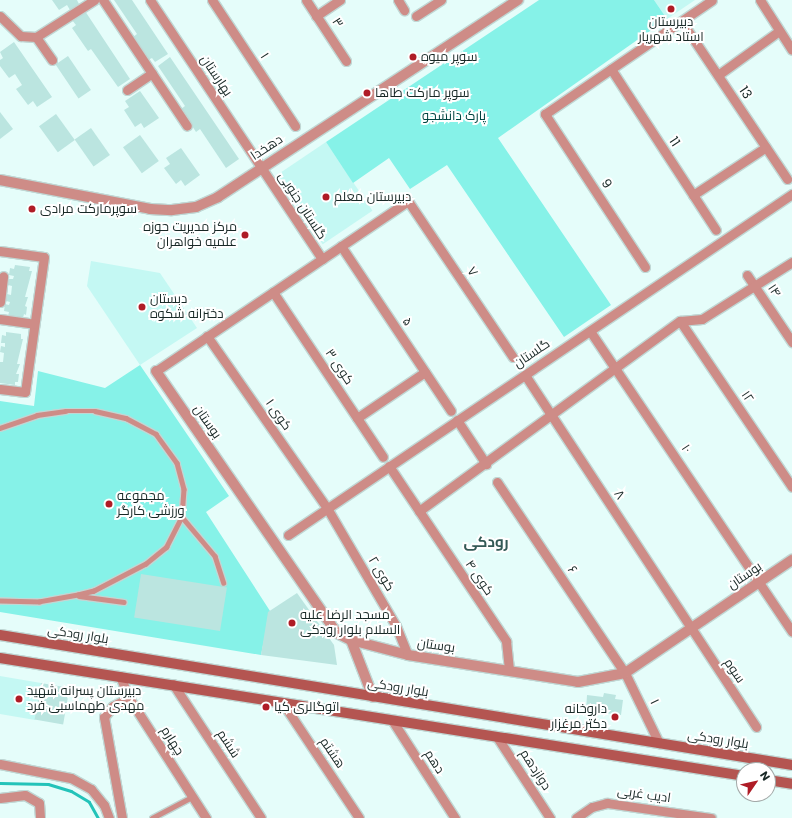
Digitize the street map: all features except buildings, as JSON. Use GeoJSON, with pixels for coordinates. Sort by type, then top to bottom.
{"type":"FeatureCollection","features":[{"type":"Feature","properties":{"kind":"main road","name":"بلوار رودکی"},"geometry":{"type":"LineString","coordinates":[[0,635],[792,765]]}},
{"type":"Feature","properties":{"kind":"main road"},"geometry":{"type":"LineString","coordinates":[[0,658],[173,684],[736,775]]}},
{"type":"Feature","properties":{"kind":"main road"},"geometry":{"type":"LineString","coordinates":[[776,781],[792,784]]}},
{"type":"Feature","properties":{"kind":"street"},"geometry":{"type":"LineString","coordinates":[[0,16],[21,36],[36,37],[94,0]]}},
{"type":"Feature","properties":{"kind":"street"},"geometry":{"type":"LineString","coordinates":[[103,0],[152,72],[186,126]]}},
{"type":"Feature","properties":{"kind":"street","name":"بهارستان"},"geometry":{"type":"LineString","coordinates":[[150,0],[261,167]]}},
{"type":"Feature","properties":{"kind":"street","name":"۱"},"geometry":{"type":"LineString","coordinates":[[212,0],[295,126]]}},
{"type":"Feature","properties":{"kind":"street","name":"۳"},"geometry":{"type":"LineString","coordinates":[[306,0],[346,61]]}},
{"type":"Feature","properties":{"kind":"street"},"geometry":{"type":"LineString","coordinates":[[316,16],[340,0]]}},
{"type":"Feature","properties":{"kind":"street"},"geometry":{"type":"LineString","coordinates":[[398,0],[404,10]]}},
{"type":"Feature","properties":{"kind":"street"},"geometry":{"type":"LineString","coordinates":[[416,16],[441,0]]}},
{"type":"Feature","properties":{"kind":"street","name":"دهخدا"},"geometry":{"type":"LineString","coordinates":[[0,180],[150,209],[172,210],[196,207],[218,197],[261,167],[518,0]]}},
{"type":"Feature","properties":{"kind":"street"},"geometry":{"type":"LineString","coordinates":[[611,69],[682,22],[712,0]]}},
{"type":"Feature","properties":{"kind":"street"},"geometry":{"type":"LineString","coordinates":[[760,0],[792,50]]}},
{"type":"Feature","properties":{"kind":"street","name":"13"},"geometry":{"type":"LineString","coordinates":[[682,22],[787,179]]}},
{"type":"Feature","properties":{"kind":"street"},"geometry":{"type":"LineString","coordinates":[[718,75],[780,31]]}},
{"type":"Feature","properties":{"kind":"street"},"geometry":{"type":"LineString","coordinates":[[36,37],[52,60]]}},
{"type":"Feature","properties":{"kind":"street","name":"9"},"geometry":{"type":"LineString","coordinates":[[611,69],[545,114],[645,267]]}},
{"type":"Feature","properties":{"kind":"street","name":"11"},"geometry":{"type":"LineString","coordinates":[[611,69],[716,230]]}},
{"type":"Feature","properties":{"kind":"street"},"geometry":{"type":"LineString","coordinates":[[127,90],[152,72]]}},
{"type":"Feature","properties":{"kind":"street"},"geometry":{"type":"LineString","coordinates":[[694,195],[766,147]]}},
{"type":"Feature","properties":{"kind":"street","name":"گلستان جنوبی"},"geometry":{"type":"LineString","coordinates":[[261,167],[322,259]]}},
{"type":"Feature","properties":{"kind":"street","name":"گلستان"},"geometry":{"type":"LineString","coordinates":[[288,535],[792,194]]}},
{"type":"Feature","properties":{"kind":"street","name":"۷"},"geometry":{"type":"LineString","coordinates":[[341,246],[408,201],[513,357]]}},
{"type":"Feature","properties":{"kind":"street"},"geometry":{"type":"LineString","coordinates":[[156,370],[341,246]]}},
{"type":"Feature","properties":{"kind":"street","name":"۵"},"geometry":{"type":"LineString","coordinates":[[341,246],[451,411]]}},
{"type":"Feature","properties":{"kind":"street"},"geometry":{"type":"LineString","coordinates":[[0,251],[44,257],[25,392],[0,389]]}},
{"type":"Feature","properties":{"kind":"street"},"geometry":{"type":"LineString","coordinates":[[418,511],[486,464],[552,416],[615,366],[680,321],[702,319],[754,284],[792,262]]}},
{"type":"Feature","properties":{"kind":"street","name":"۱۴"},"geometry":{"type":"LineString","coordinates":[[747,275],[792,342]]}},
{"type":"Feature","properties":{"kind":"street"},"geometry":{"type":"LineString","coordinates":[[0,302],[3,276]]}},
{"type":"Feature","properties":{"kind":"street","name":"کوی ۳"},"geometry":{"type":"LineString","coordinates":[[273,292],[383,457]]}},
{"type":"Feature","properties":{"kind":"street"},"geometry":{"type":"LineString","coordinates":[[0,320],[34,324]]}},
{"type":"Feature","properties":{"kind":"street","name":"۱۲"},"geometry":{"type":"LineString","coordinates":[[680,321],[792,487]]}},
{"type":"Feature","properties":{"kind":"street","name":"۱۰"},"geometry":{"type":"LineString","coordinates":[[590,330],[792,632]]}},
{"type":"Feature","properties":{"kind":"street","name":"کوی ۱"},"geometry":{"type":"LineString","coordinates":[[207,336],[327,508]]}},
{"type":"Feature","properties":{"kind":"street","name":"بوستان"},"geometry":{"type":"LineString","coordinates":[[156,370],[337,633],[351,640],[408,655],[578,682],[625,673],[792,560]]}},
{"type":"Feature","properties":{"kind":"street"},"geometry":{"type":"LineString","coordinates":[[357,418],[425,372]]}},
{"type":"Feature","properties":{"kind":"street","name":"۸"},"geometry":{"type":"LineString","coordinates":[[525,374],[690,629]]}},
{"type":"Feature","properties":{"kind":"street"},"geometry":{"type":"LineString","coordinates":[[457,420],[486,464]]}},
{"type":"Feature","properties":{"kind":"street","name":"کوی ۴"},"geometry":{"type":"LineString","coordinates":[[389,466],[506,641],[509,670]]}},
{"type":"Feature","properties":{"kind":"street","name":"۶"},"geometry":{"type":"LineString","coordinates":[[497,482],[625,673]]}},
{"type":"Feature","properties":{"kind":"street","name":"کوی ۲"},"geometry":{"type":"LineString","coordinates":[[327,508],[396,626],[408,655]]}},
{"type":"Feature","properties":{"kind":"street","name":"سوم"},"geometry":{"type":"LineString","coordinates":[[690,629],[756,727]]}},
{"type":"Feature","properties":{"kind":"street"},"geometry":{"type":"LineString","coordinates":[[351,640],[373,697]]}},
{"type":"Feature","properties":{"kind":"street","name":"۱"},"geometry":{"type":"LineString","coordinates":[[625,673],[659,743]]}},
{"type":"Feature","properties":{"kind":"street","name":"چهارم"},"geometry":{"type":"LineString","coordinates":[[120,676],[129,698],[206,818]]}},
{"type":"Feature","properties":{"kind":"street","name":"ششم"},"geometry":{"type":"LineString","coordinates":[[173,684],[261,818]]}},
{"type":"Feature","properties":{"kind":"street"},"geometry":{"type":"LineString","coordinates":[[122,818],[104,717],[113,706],[129,698]]}},
{"type":"Feature","properties":{"kind":"street","name":"هشتم"},"geometry":{"type":"LineString","coordinates":[[282,702],[356,817]]}},
{"type":"Feature","properties":{"kind":"street","name":"دهم"},"geometry":{"type":"LineString","coordinates":[[392,720],[456,818]]}},
{"type":"Feature","properties":{"kind":"street","name":"دوازدهم"},"geometry":{"type":"LineString","coordinates":[[497,737],[550,818]]}},
{"type":"Feature","properties":{"kind":"street"},"geometry":{"type":"LineString","coordinates":[[0,764],[71,778],[91,789],[104,805],[109,818]]}},
{"type":"Feature","properties":{"kind":"street"},"geometry":{"type":"LineString","coordinates":[[0,798],[26,795],[39,804],[40,818]]}},
{"type":"Feature","properties":{"kind":"street","name":"ادیب غربی"},"geometry":{"type":"LineString","coordinates":[[576,818],[599,804],[650,809],[711,818]]}},
{"type":"Feature","properties":{"kind":"street"},"geometry":{"type":"LineString","coordinates":[[650,809],[656,818]]}},
{"type":"Feature","properties":{"kind":"lane"},"geometry":{"type":"LineString","coordinates":[[0,428],[37,415],[66,411],[95,411],[126,418],[156,434],[177,463],[184,489],[182,517],[167,547],[146,564],[94,591],[78,596],[40,602],[0,601]]}},
{"type":"Feature","properties":{"kind":"lane"},"geometry":{"type":"LineString","coordinates":[[182,517],[215,556],[224,583]]}},
{"type":"Feature","properties":{"kind":"lane"},"geometry":{"type":"LineString","coordinates":[[78,596],[124,602]]}},
{"type":"Feature","properties":{"kind":"lane"},"geometry":{"type":"LineString","coordinates":[[152,818],[192,797]]}},
{"type":"Feature","properties":{"kind":"shaded area","name":"دبیرستان استاد شهریار"},"geometry":{"type":"Polygon","coordinates":[[[654,0],[695,0],[667,19],[654,0]]]}},
{"type":"Feature","properties":{"kind":"shaded area","name":"دبیرستان معلم"},"geometry":{"type":"Polygon","coordinates":[[[326,142],[372,211],[323,244],[276,176],[326,142]]]}},
{"type":"Feature","properties":{"kind":"shaded area","name":"دبستان دخترانه شکوه"},"geometry":{"type":"Polygon","coordinates":[[[91,261],[160,273],[197,328],[140,365],[87,286],[91,261]]]}},
{"type":"Feature","properties":{"kind":"shaded area","name":"دبیرستان پسرانه شهید مهدی طهماسبی فرد"},"geometry":{"type":"Polygon","coordinates":[[[0,676],[41,683],[35,720],[0,714],[0,676]]]}},
{"type":"Feature","properties":{"kind":"green space","name":"پارک دانشجو"},"geometry":{"type":"Polygon","coordinates":[[[539,0],[654,0],[667,19],[498,138],[611,305],[564,337],[447,165],[410,189],[389,158],[353,183],[326,142],[539,0]]]}},
{"type":"Feature","properties":{"kind":"green space","name":"مجموعه ورزشی کارگر"},"geometry":{"type":"Polygon","coordinates":[[[140,365],[229,496],[206,512],[270,611],[261,655],[0,612],[0,401],[34,406],[38,371],[105,388],[140,365]]]}},
{"type":"Feature","properties":{"kind":"waterway"},"geometry":{"type":"LineString","coordinates":[[0,783],[48,784],[71,791],[89,802],[98,818]]}},
{"type":"Feature","properties":{"kind":"place","name":"دبیرستان استاد شهریار"},"geometry":{"type":"Point","coordinates":[671,9]}},
{"type":"Feature","properties":{"kind":"place","name":"سوپر میوه"},"geometry":{"type":"Point","coordinates":[413,57]}},
{"type":"Feature","properties":{"kind":"place","name":"سوپر مارکت طاها"},"geometry":{"type":"Point","coordinates":[367,93]}},
{"type":"Feature","properties":{"kind":"place","name":"دبیرستان معلم"},"geometry":{"type":"Point","coordinates":[326,197]}},
{"type":"Feature","properties":{"kind":"place","name":"سوپرمارکت مرادی"},"geometry":{"type":"Point","coordinates":[32,209]}},
{"type":"Feature","properties":{"kind":"place","name":"مرکز مدیریت حوزه علمیه خواهران"},"geometry":{"type":"Point","coordinates":[245,235]}},
{"type":"Feature","properties":{"kind":"place","name":"دبستان دخترانه شکوه"},"geometry":{"type":"Point","coordinates":[142,307]}},
{"type":"Feature","properties":{"kind":"place","name":"مجموعه ورزشی کارگر"},"geometry":{"type":"Point","coordinates":[109,504]}},
{"type":"Feature","properties":{"kind":"place","name":"مسجد الرضا علیه السلام بلوار رودکی"},"geometry":{"type":"Point","coordinates":[292,623]}},
{"type":"Feature","properties":{"kind":"place","name":"دبیرستان پسرانه شهید مهدی طهماسبی فرد"},"geometry":{"type":"Point","coordinates":[19,699]}},
{"type":"Feature","properties":{"kind":"place","name":"اتوگالری کیا"},"geometry":{"type":"Point","coordinates":[266,707]}},
{"type":"Feature","properties":{"kind":"place","name":"داروخانه دکتر مرغزار"},"geometry":{"type":"Point","coordinates":[615,717]}},
{"type":"Feature","properties":{"kind":"district","name":"رودکی"},"geometry":{"type":"Point","coordinates":[486,542]}}]}
